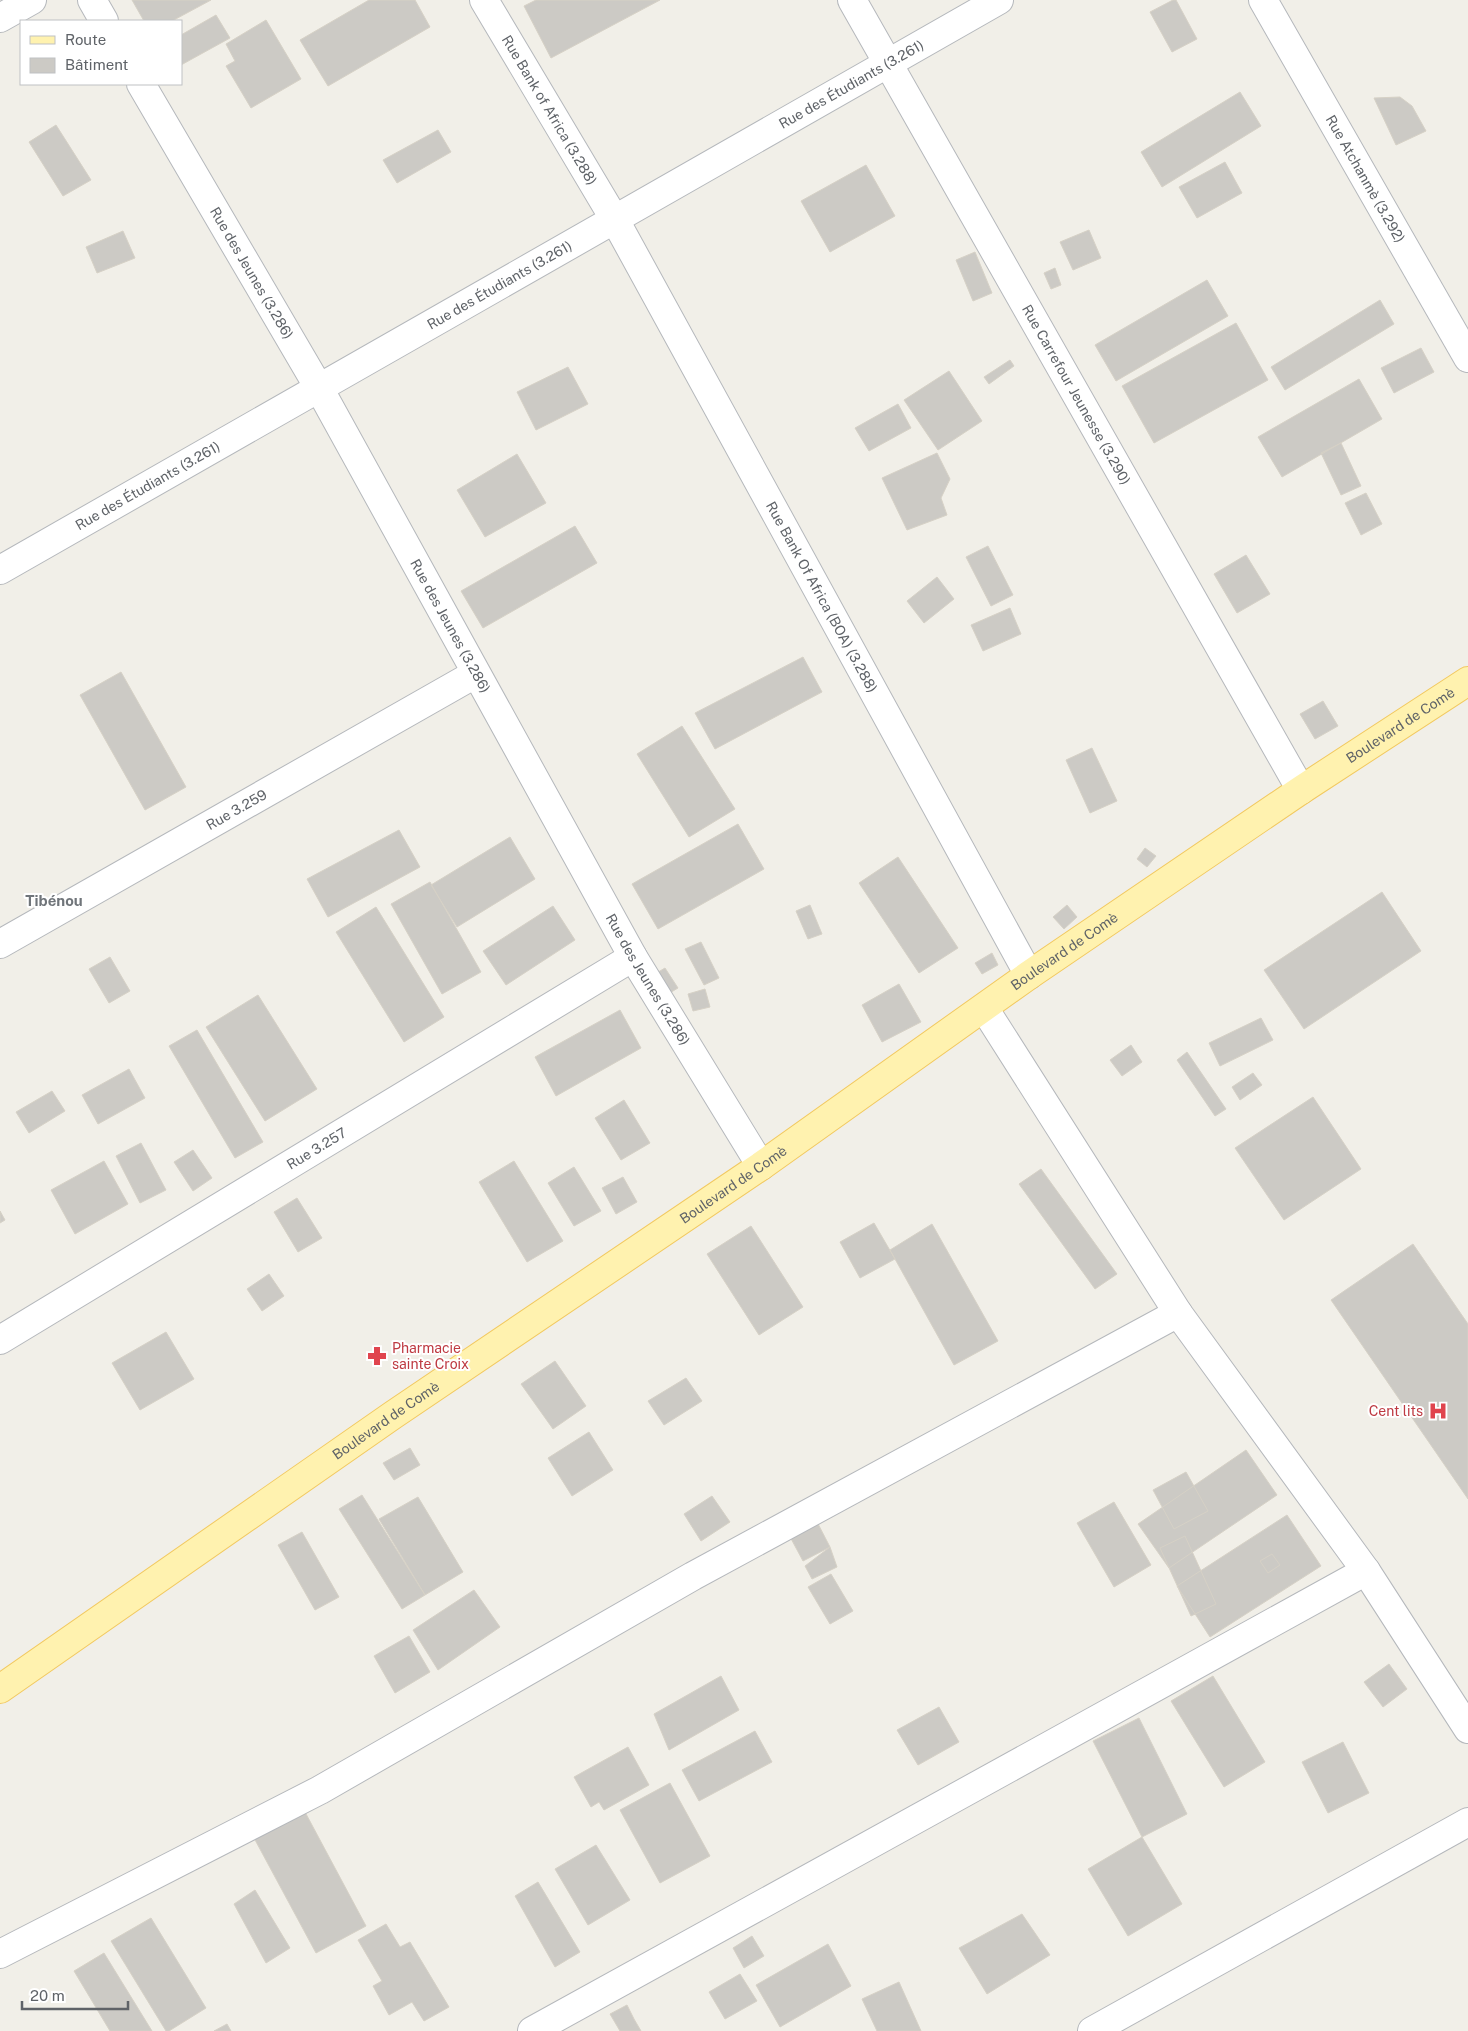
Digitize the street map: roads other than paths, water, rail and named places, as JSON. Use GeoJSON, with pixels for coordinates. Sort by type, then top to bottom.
{"type":"FeatureCollection","features":[{"type":"Feature","properties":{"kind":"main road","name":"Boulevard de Comè"},"geometry":{"type":"LineString","coordinates":[[0,1689],[401,1409],[761,1166],[1029,975],[1301,790],[1468,681]]}},
{"type":"Feature","properties":{"kind":"street"},"geometry":{"type":"LineString","coordinates":[[0,18],[32,0]]}},
{"type":"Feature","properties":{"kind":"street"},"geometry":{"type":"LineString","coordinates":[[92,0],[103,20]]}},
{"type":"Feature","properties":{"kind":"street","name":"Rue Bank of Africa (3.288)"},"geometry":{"type":"LineString","coordinates":[[484,0],[615,220]]}},
{"type":"Feature","properties":{"kind":"street","name":"Rue Carrefour Jeunesse (3.290)"},"geometry":{"type":"LineString","coordinates":[[852,0],[1301,790]]}},
{"type":"Feature","properties":{"kind":"street","name":"Rue des Étudiants (3.261)"},"geometry":{"type":"LineString","coordinates":[[0,570],[999,0]]}},
{"type":"Feature","properties":{"kind":"street","name":"Rue Atchanmè (3.292)"},"geometry":{"type":"LineString","coordinates":[[1263,0],[1468,358]]}},
{"type":"Feature","properties":{"kind":"street","name":"Rue des Jeunes (3.286)"},"geometry":{"type":"LineString","coordinates":[[142,85],[319,388],[475,674],[633,957],[761,1166]]}},
{"type":"Feature","properties":{"kind":"street","name":"Rue Bank Of Africa (BOA) (3.288)"},"geometry":{"type":"LineString","coordinates":[[615,220],[1029,975]]}},
{"type":"Feature","properties":{"kind":"street","name":"Rue 3.259"},"geometry":{"type":"LineString","coordinates":[[0,944],[475,674]]}},
{"type":"Feature","properties":{"kind":"street","name":"Rue 3.257"},"geometry":{"type":"LineString","coordinates":[[0,1340],[633,957]]}},
{"type":"Feature","properties":{"kind":"street"},"geometry":{"type":"LineString","coordinates":[[984,1008],[1178,1313],[1366,1571],[1468,1729]]}},
{"type":"Feature","properties":{"kind":"street"},"geometry":{"type":"LineString","coordinates":[[0,1954],[320,1790],[693,1576],[1178,1313]]}},
{"type":"Feature","properties":{"kind":"street"},"geometry":{"type":"LineString","coordinates":[[532,2031],[1366,1571]]}},
{"type":"Feature","properties":{"kind":"street"},"geometry":{"type":"LineString","coordinates":[[1092,2031],[1468,1822]]}},
{"type":"Feature","properties":{"kind":"place","name":"Pharmacie sainte Croix"},"geometry":{"type":"Point","coordinates":[377,1356]}},
{"type":"Feature","properties":{"kind":"place","name":"Cent lits"},"geometry":{"type":"Point","coordinates":[1438,1411]}},
{"type":"Feature","properties":{"kind":"district","name":"Tibénou"},"geometry":{"type":"Point","coordinates":[54,901]}}]}
